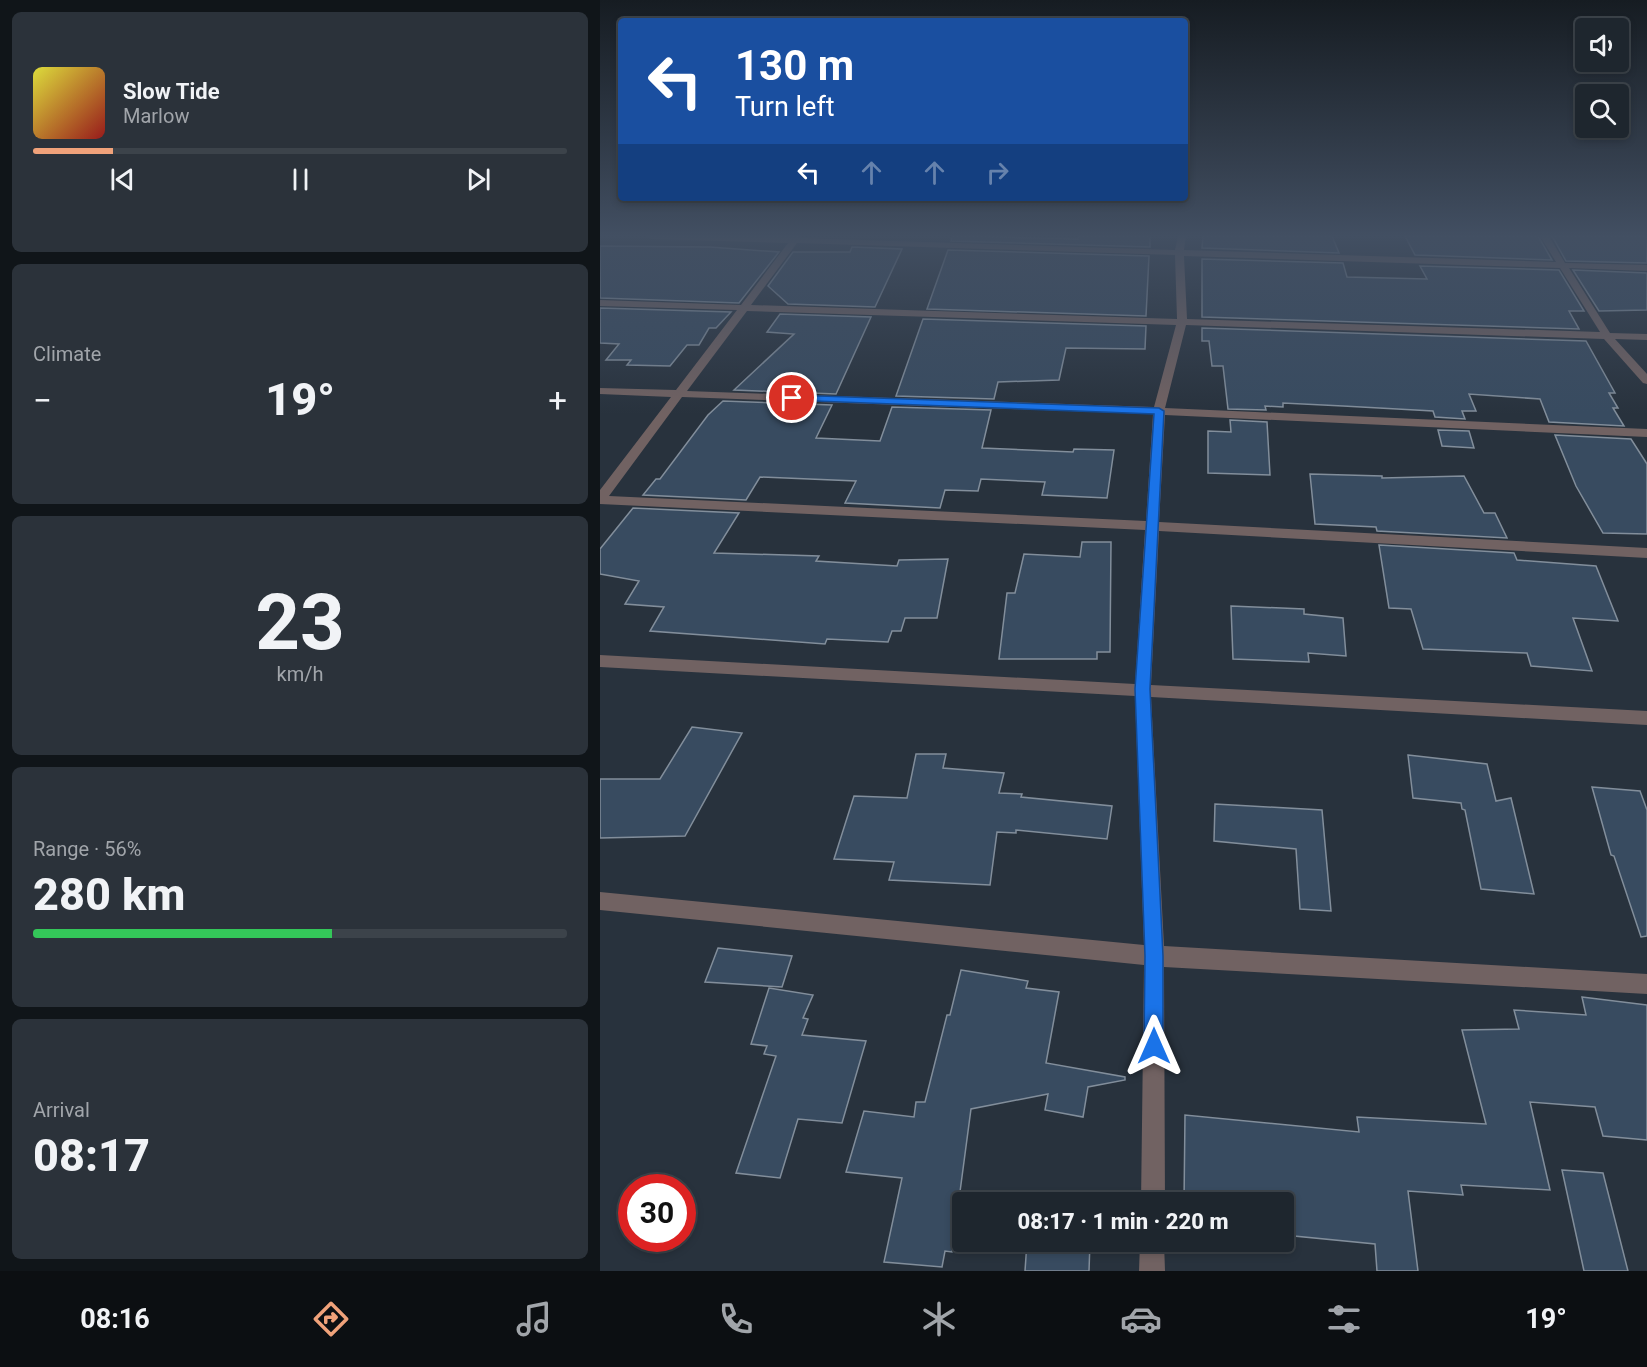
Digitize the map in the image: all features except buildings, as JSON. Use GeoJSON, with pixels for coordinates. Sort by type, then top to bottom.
{"type":"FeatureCollection","features":[{"type":"Feature","properties":{"kind":"street"},"geometry":{"type":"LineString","coordinates":[[600,499],[752,295]]}},
{"type":"Feature","properties":{"kind":"street"},"geometry":{"type":"LineString","coordinates":[[1153,1192],[1154,956],[1143,689],[1159,411],[1182,322],[1181,295]]}},
{"type":"Feature","properties":{"kind":"street"},"geometry":{"type":"LineString","coordinates":[[1582,295],[1607,336],[1647,381]]}},
{"type":"Feature","properties":{"kind":"street"},"geometry":{"type":"LineString","coordinates":[[600,303],[1647,337]]}},
{"type":"Feature","properties":{"kind":"street"},"geometry":{"type":"LineString","coordinates":[[600,391],[1159,411],[1647,433]]}},
{"type":"Feature","properties":{"kind":"street"},"geometry":{"type":"LineString","coordinates":[[600,499],[1647,553]]}},
{"type":"Feature","properties":{"kind":"street"},"geometry":{"type":"LineString","coordinates":[[600,661],[1647,718]]}},
{"type":"Feature","properties":{"kind":"street"},"geometry":{"type":"LineString","coordinates":[[600,901],[1154,956],[1647,984]]}},
{"type":"Feature","properties":{"kind":"street"},"geometry":{"type":"LineString","coordinates":[[1152,1252],[1152,1271]]}},
{"type":"Feature","properties":{"kind":"route"},"geometry":{"type":"LineString","coordinates":[[792,398],[1159,411],[1143,689],[1154,956],[1154,1046]]}}]}
